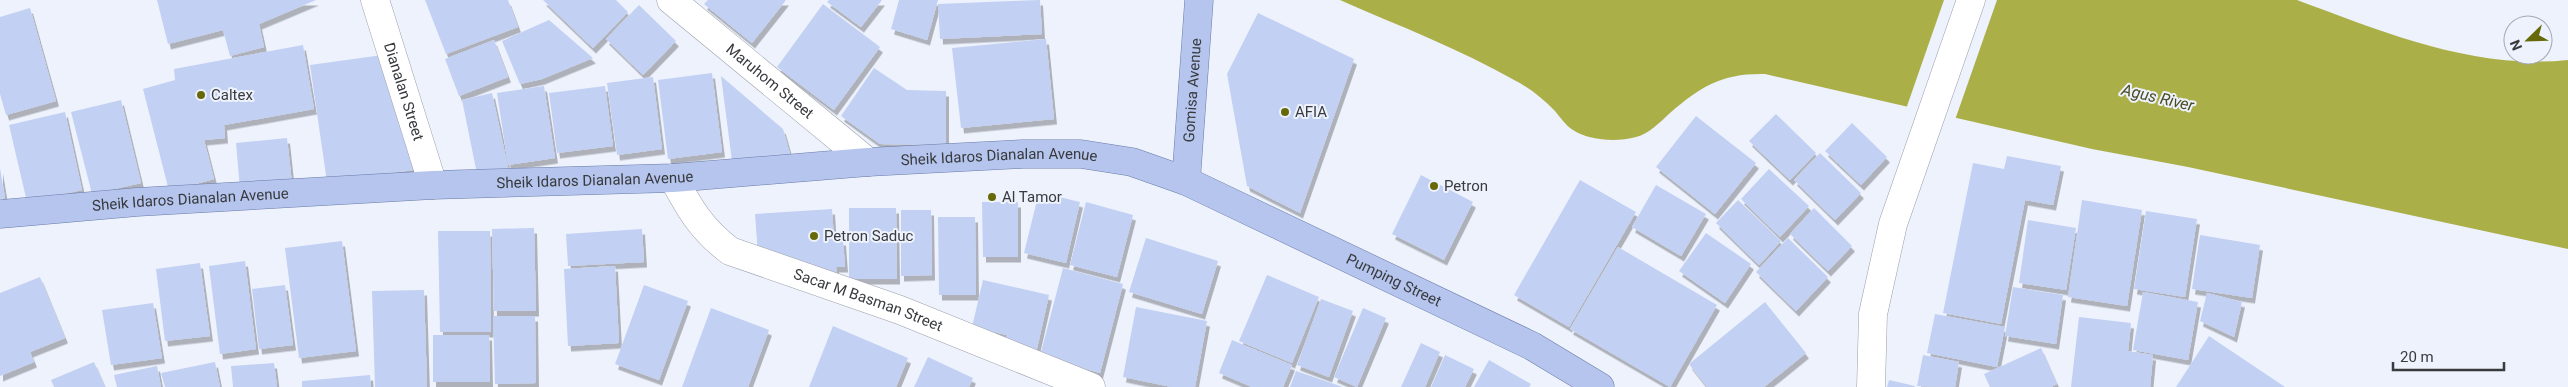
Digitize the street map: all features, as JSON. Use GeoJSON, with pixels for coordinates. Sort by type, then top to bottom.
{"type":"FeatureCollection","features":[{"type":"Feature","properties":{"kind":"main road","name":"Gomisa Avenue"},"geometry":{"type":"LineString","coordinates":[[1186,181],[1199,4]]}},
{"type":"Feature","properties":{"kind":"main road","name":"Sheik Idaros Dianalan Avenue"},"geometry":{"type":"LineString","coordinates":[[0,214],[138,202],[433,185],[673,178],[868,162],[1023,154],[1081,154],[1132,162],[1186,181]]}},
{"type":"Feature","properties":{"kind":"main road","name":"Pumping Street"},"geometry":{"type":"LineString","coordinates":[[1186,181],[1532,346],[1600,387]]}},
{"type":"Feature","properties":{"kind":"street","name":"Dianalan Street"},"geometry":{"type":"LineString","coordinates":[[375,0],[433,185]]}},
{"type":"Feature","properties":{"kind":"street","name":"Maruhom Street"},"geometry":{"type":"LineString","coordinates":[[671,0],[868,162]]}},
{"type":"Feature","properties":{"kind":"street"},"geometry":{"type":"LineString","coordinates":[[1871,387],[1874,314],[1892,224],[1971,0]]}},
{"type":"Feature","properties":{"kind":"street","name":"Sacar M Basman Street"},"geometry":{"type":"LineString","coordinates":[[673,178],[693,214],[710,236],[730,251],[900,310],[1091,387]]}},
{"type":"Feature","properties":{"kind":"water","name":"Agus River"},"geometry":{"type":"Polygon","coordinates":[[[1340,0],[2297,0],[2396,36],[2430,46],[2463,54],[2503,59],[2503,65],[2553,65],[2553,61],[2568,60],[2568,249],[2188,167],[2092,149],[1765,74],[1737,76],[1713,83],[1692,95],[1645,133],[1629,139],[1604,140],[1580,134],[1570,128],[1537,94],[1495,69],[1340,0]]]}},
{"type":"Feature","properties":{"kind":"pier"},"geometry":{"type":"Polygon","coordinates":[[[1944,0],[1997,0],[1955,120],[1906,109],[1944,0]]]}},
{"type":"Feature","properties":{"kind":"building"},"geometry":{"type":"Polygon","coordinates":[[[157,0],[316,0],[259,24],[264,47],[230,56],[223,30],[168,44],[157,0]]]}},
{"type":"Feature","properties":{"kind":"building"},"geometry":{"type":"Polygon","coordinates":[[[425,0],[508,0],[518,27],[446,54],[425,0]]]}},
{"type":"Feature","properties":{"kind":"building"},"geometry":{"type":"Polygon","coordinates":[[[543,0],[616,0],[628,12],[593,48],[543,0]]]}},
{"type":"Feature","properties":{"kind":"building"},"geometry":{"type":"Polygon","coordinates":[[[708,0],[786,0],[752,43],[704,4],[708,0]]]}},
{"type":"Feature","properties":{"kind":"building"},"geometry":{"type":"Polygon","coordinates":[[[829,0],[882,0],[861,27],[827,2],[829,0]]]}},
{"type":"Feature","properties":{"kind":"building"},"geometry":{"type":"Polygon","coordinates":[[[899,0],[938,0],[927,40],[891,29],[899,0]]]}},
{"type":"Feature","properties":{"kind":"building"},"geometry":{"type":"Polygon","coordinates":[[[1040,0],[1042,34],[940,39],[938,4],[1040,0]]]}},
{"type":"Feature","properties":{"kind":"building"},"geometry":{"type":"Polygon","coordinates":[[[823,4],[880,47],[834,110],[777,67],[823,4]]]}},
{"type":"Feature","properties":{"kind":"building"},"geometry":{"type":"Polygon","coordinates":[[[639,5],[676,41],[643,75],[606,39],[639,5]]]}},
{"type":"Feature","properties":{"kind":"building"},"geometry":{"type":"Polygon","coordinates":[[[30,8],[56,101],[6,115],[0,94],[0,17],[30,8]]]}},
{"type":"Feature","properties":{"kind":"building"},"geometry":{"type":"Polygon","coordinates":[[[1258,13],[1354,59],[1300,213],[1247,186],[1227,74],[1258,13]]]}},
{"type":"Feature","properties":{"kind":"building"},"geometry":{"type":"Polygon","coordinates":[[[549,20],[593,58],[542,79],[520,84],[502,41],[549,20]]]}},
{"type":"Feature","properties":{"kind":"building"},"geometry":{"type":"Polygon","coordinates":[[[1046,39],[1054,119],[961,128],[952,48],[1046,39]]]}},
{"type":"Feature","properties":{"kind":"building"},"geometry":{"type":"Polygon","coordinates":[[[494,40],[508,77],[459,96],[445,59],[494,40]]]}},
{"type":"Feature","properties":{"kind":"building"},"geometry":{"type":"Polygon","coordinates":[[[303,45],[314,109],[224,125],[225,138],[204,140],[214,179],[169,191],[143,89],[175,80],[174,69],[303,45]]]}},
{"type":"Feature","properties":{"kind":"building"},"geometry":{"type":"Polygon","coordinates":[[[397,53],[420,169],[327,182],[310,65],[397,53]]]}},
{"type":"Feature","properties":{"kind":"building"},"geometry":{"type":"Polygon","coordinates":[[[874,68],[907,90],[946,91],[946,145],[880,144],[841,116],[874,68]]]}},
{"type":"Feature","properties":{"kind":"building"},"geometry":{"type":"Polygon","coordinates":[[[712,73],[722,152],[668,159],[658,80],[712,73]]]}},
{"type":"Feature","properties":{"kind":"building"},"geometry":{"type":"Polygon","coordinates":[[[721,76],[783,129],[790,154],[732,161],[721,76]]]}},
{"type":"Feature","properties":{"kind":"building"},"geometry":{"type":"Polygon","coordinates":[[[653,77],[662,149],[617,155],[607,83],[653,77]]]}},
{"type":"Feature","properties":{"kind":"building"},"geometry":{"type":"Polygon","coordinates":[[[544,86],[555,158],[508,165],[497,93],[544,86]]]}},
{"type":"Feature","properties":{"kind":"building"},"geometry":{"type":"Polygon","coordinates":[[[605,86],[613,146],[557,153],[549,93],[605,86]]]}},
{"type":"Feature","properties":{"kind":"building"},"geometry":{"type":"Polygon","coordinates":[[[492,93],[509,172],[478,179],[462,100],[492,93]]]}},
{"type":"Feature","properties":{"kind":"building"},"geometry":{"type":"Polygon","coordinates":[[[121,100],[141,183],[92,194],[71,112],[121,100]]]}},
{"type":"Feature","properties":{"kind":"building"},"geometry":{"type":"Polygon","coordinates":[[[65,112],[82,190],[27,202],[9,125],[65,112]]]}},
{"type":"Feature","properties":{"kind":"building"},"geometry":{"type":"Polygon","coordinates":[[[1776,114],[1816,153],[1790,180],[1749,141],[1776,114]]]}},
{"type":"Feature","properties":{"kind":"building"},"geometry":{"type":"Polygon","coordinates":[[[1696,116],[1756,163],[1715,214],[1656,167],[1696,116]]]}},
{"type":"Feature","properties":{"kind":"building"},"geometry":{"type":"Polygon","coordinates":[[[1852,123],[1887,157],[1861,185],[1825,151],[1852,123]]]}},
{"type":"Feature","properties":{"kind":"building"},"geometry":{"type":"Polygon","coordinates":[[[287,138],[292,184],[240,189],[236,143],[287,138]]]}},
{"type":"Feature","properties":{"kind":"building"},"geometry":{"type":"Polygon","coordinates":[[[1820,153],[1861,193],[1835,220],[1794,180],[1820,153]]]}},
{"type":"Feature","properties":{"kind":"building"},"geometry":{"type":"Polygon","coordinates":[[[2007,156],[2061,166],[2053,205],[2025,200],[2001,324],[1943,313],[1973,163],[2004,169],[2007,156]]]}},
{"type":"Feature","properties":{"kind":"building"},"geometry":{"type":"Polygon","coordinates":[[[0,168],[5,198],[0,199],[0,168]]]}},
{"type":"Feature","properties":{"kind":"building"},"geometry":{"type":"Polygon","coordinates":[[[1769,169],[1809,206],[1780,237],[1741,199],[1769,169]]]}},
{"type":"Feature","properties":{"kind":"building"},"geometry":{"type":"Polygon","coordinates":[[[1421,175],[1473,202],[1444,260],[1392,234],[1421,175]]]}},
{"type":"Feature","properties":{"kind":"building"},"geometry":{"type":"Polygon","coordinates":[[[1580,180],[1636,212],[1569,327],[1514,295],[1580,180]]]}},
{"type":"Feature","properties":{"kind":"building"},"geometry":{"type":"Polygon","coordinates":[[[1656,185],[1706,214],[1681,256],[1632,227],[1656,185]]]}},
{"type":"Feature","properties":{"kind":"building"},"geometry":{"type":"Polygon","coordinates":[[[1039,192],[1080,202],[1066,263],[1024,253],[1039,192]]]}},
{"type":"Feature","properties":{"kind":"building"},"geometry":{"type":"Polygon","coordinates":[[[1738,200],[1781,241],[1759,265],[1716,223],[1738,200]]]}},
{"type":"Feature","properties":{"kind":"building"},"geometry":{"type":"Polygon","coordinates":[[[2082,200],[2142,210],[2127,306],[2068,297],[2082,200]]]}},
{"type":"Feature","properties":{"kind":"building"},"geometry":{"type":"Polygon","coordinates":[[[982,202],[1018,202],[1018,257],[983,257],[982,202]]]}},
{"type":"Feature","properties":{"kind":"building"},"geometry":{"type":"Polygon","coordinates":[[[1086,202],[1133,215],[1117,277],[1070,265],[1086,202]]]}},
{"type":"Feature","properties":{"kind":"building"},"geometry":{"type":"Polygon","coordinates":[[[849,208],[896,208],[897,279],[849,279],[849,208]]]}},
{"type":"Feature","properties":{"kind":"building"},"geometry":{"type":"Polygon","coordinates":[[[1814,208],[1852,246],[1828,271],[1790,234],[1814,208]]]}},
{"type":"Feature","properties":{"kind":"building"},"geometry":{"type":"Polygon","coordinates":[[[832,209],[834,240],[843,240],[845,267],[836,267],[837,284],[758,255],[755,214],[832,209]]]}},
{"type":"Feature","properties":{"kind":"building"},"geometry":{"type":"Polygon","coordinates":[[[901,210],[931,210],[932,275],[901,276],[901,210]]]}},
{"type":"Feature","properties":{"kind":"building"},"geometry":{"type":"Polygon","coordinates":[[[2146,211],[2197,219],[2185,297],[2134,289],[2146,211]]]}},
{"type":"Feature","properties":{"kind":"building"},"geometry":{"type":"Polygon","coordinates":[[[938,217],[975,217],[976,295],[939,295],[938,217]]]}},
{"type":"Feature","properties":{"kind":"building"},"geometry":{"type":"Polygon","coordinates":[[[2028,220],[2076,228],[2066,290],[2019,283],[2028,220]]]}},
{"type":"Feature","properties":{"kind":"building"},"geometry":{"type":"Polygon","coordinates":[[[534,228],[536,311],[494,311],[492,229],[534,228]]]}},
{"type":"Feature","properties":{"kind":"building"},"geometry":{"type":"Polygon","coordinates":[[[642,229],[644,262],[568,266],[566,234],[642,229]]]}},
{"type":"Feature","properties":{"kind":"building"},"geometry":{"type":"Polygon","coordinates":[[[438,231],[490,231],[491,332],[440,332],[438,231]]]}},
{"type":"Feature","properties":{"kind":"building"},"geometry":{"type":"Polygon","coordinates":[[[1706,233],[1751,264],[1725,303],[1679,271],[1706,233]]]}},
{"type":"Feature","properties":{"kind":"building"},"geometry":{"type":"Polygon","coordinates":[[[2200,235],[2260,245],[2252,298],[2192,289],[2200,235]]]}},
{"type":"Feature","properties":{"kind":"building"},"geometry":{"type":"Polygon","coordinates":[[[1146,238],[1218,261],[1202,314],[1129,292],[1146,238]]]}},
{"type":"Feature","properties":{"kind":"building"},"geometry":{"type":"Polygon","coordinates":[[[1788,238],[1828,277],[1796,311],[1756,272],[1788,238]]]}},
{"type":"Feature","properties":{"kind":"building"},"geometry":{"type":"Polygon","coordinates":[[[342,241],[356,351],[299,358],[285,248],[342,241]]]}},
{"type":"Feature","properties":{"kind":"building"},"geometry":{"type":"Polygon","coordinates":[[[1618,247],[1717,305],[1670,387],[1570,329],[1618,247]]]}},
{"type":"Feature","properties":{"kind":"building"},"geometry":{"type":"Polygon","coordinates":[[[245,261],[256,349],[220,354],[209,266],[245,261]]]}},
{"type":"Feature","properties":{"kind":"building"},"geometry":{"type":"Polygon","coordinates":[[[200,263],[210,336],[165,341],[156,269],[200,263]]]}},
{"type":"Feature","properties":{"kind":"building"},"geometry":{"type":"Polygon","coordinates":[[[615,266],[619,343],[568,346],[564,269],[615,266]]]}},
{"type":"Feature","properties":{"kind":"building"},"geometry":{"type":"Polygon","coordinates":[[[1063,268],[1123,284],[1100,373],[1040,356],[1063,268]]]}},
{"type":"Feature","properties":{"kind":"building"},"geometry":{"type":"Polygon","coordinates":[[[1267,275],[1319,297],[1292,363],[1239,341],[1267,275]]]}},
{"type":"Feature","properties":{"kind":"building"},"geometry":{"type":"Polygon","coordinates":[[[40,277],[65,338],[30,352],[34,362],[0,376],[0,293],[40,277]]]}},
{"type":"Feature","properties":{"kind":"building"},"geometry":{"type":"Polygon","coordinates":[[[983,280],[1049,295],[1036,353],[1004,346],[1007,335],[972,327],[983,280]]]}},
{"type":"Feature","properties":{"kind":"building"},"geometry":{"type":"Polygon","coordinates":[[[285,285],[293,345],[259,349],[252,289],[285,285]]]}},
{"type":"Feature","properties":{"kind":"building"},"geometry":{"type":"Polygon","coordinates":[[[644,285],[688,301],[659,380],[615,364],[644,285]]]}},
{"type":"Feature","properties":{"kind":"building"},"geometry":{"type":"Polygon","coordinates":[[[2013,287],[2063,295],[2056,344],[2005,336],[2013,287]]]}},
{"type":"Feature","properties":{"kind":"building"},"geometry":{"type":"Polygon","coordinates":[[[424,290],[427,387],[375,387],[372,291],[424,290]]]}},
{"type":"Feature","properties":{"kind":"building"},"geometry":{"type":"Polygon","coordinates":[[[2143,292],[2198,302],[2188,360],[2133,350],[2143,292]]]}},
{"type":"Feature","properties":{"kind":"building"},"geometry":{"type":"Polygon","coordinates":[[[2207,293],[2242,302],[2234,337],[2200,321],[2207,293]]]}},
{"type":"Feature","properties":{"kind":"building"},"geometry":{"type":"Polygon","coordinates":[[[1321,299],[1353,311],[1329,377],[1297,365],[1321,299]]]}},
{"type":"Feature","properties":{"kind":"building"},"geometry":{"type":"Polygon","coordinates":[[[1765,302],[1806,353],[1764,387],[1707,387],[1689,364],[1765,302]]]}},
{"type":"Feature","properties":{"kind":"building"},"geometry":{"type":"Polygon","coordinates":[[[153,303],[162,358],[111,365],[102,310],[153,303]]]}},
{"type":"Feature","properties":{"kind":"building"},"geometry":{"type":"Polygon","coordinates":[[[1136,307],[1207,321],[1195,387],[1172,387],[1123,377],[1136,307]]]}},
{"type":"Feature","properties":{"kind":"building"},"geometry":{"type":"Polygon","coordinates":[[[711,308],[769,330],[748,387],[682,387],[711,308]]]}},
{"type":"Feature","properties":{"kind":"building"},"geometry":{"type":"Polygon","coordinates":[[[1363,308],[1386,318],[1357,387],[1334,377],[1363,308]]]}},
{"type":"Feature","properties":{"kind":"building"},"geometry":{"type":"Polygon","coordinates":[[[1935,314],[2005,327],[1997,367],[1927,353],[1935,314]]]}},
{"type":"Feature","properties":{"kind":"building"},"geometry":{"type":"Polygon","coordinates":[[[493,316],[535,316],[536,383],[495,384],[493,316]]]}},
{"type":"Feature","properties":{"kind":"building"},"geometry":{"type":"Polygon","coordinates":[[[2079,317],[2131,323],[2128,351],[2153,355],[2150,387],[2071,387],[2079,317]]]}},
{"type":"Feature","properties":{"kind":"building"},"geometry":{"type":"Polygon","coordinates":[[[833,326],[908,358],[896,387],[809,387],[833,326]]]}},
{"type":"Feature","properties":{"kind":"building"},"geometry":{"type":"Polygon","coordinates":[[[433,335],[489,335],[490,382],[433,382],[433,335]]]}},
{"type":"Feature","properties":{"kind":"building"},"geometry":{"type":"Polygon","coordinates":[[[2209,336],[2285,387],[2176,387],[2209,336]]]}},
{"type":"Feature","properties":{"kind":"building"},"geometry":{"type":"Polygon","coordinates":[[[1232,340],[1292,365],[1283,387],[1252,387],[1219,373],[1232,340]]]}},
{"type":"Feature","properties":{"kind":"building"},"geometry":{"type":"Polygon","coordinates":[[[1421,343],[1440,352],[1425,387],[1401,387],[1421,343]]]}},
{"type":"Feature","properties":{"kind":"building"},"geometry":{"type":"Polygon","coordinates":[[[2041,348],[2057,384],[2051,387],[1990,387],[1984,374],[2041,348]]]}},
{"type":"Feature","properties":{"kind":"building"},"geometry":{"type":"Polygon","coordinates":[[[1445,355],[1474,369],[1465,387],[1431,387],[1445,355]]]}},
{"type":"Feature","properties":{"kind":"building"},"geometry":{"type":"Polygon","coordinates":[[[1923,355],[1959,362],[1955,387],[1917,386],[1923,355]]]}},
{"type":"Feature","properties":{"kind":"building"},"geometry":{"type":"Polygon","coordinates":[[[928,357],[973,378],[969,387],[914,387],[928,357]]]}},
{"type":"Feature","properties":{"kind":"building"},"geometry":{"type":"Polygon","coordinates":[[[1489,360],[1531,384],[1529,387],[1474,387],[1489,360]]]}},
{"type":"Feature","properties":{"kind":"building"},"geometry":{"type":"Polygon","coordinates":[[[94,362],[105,387],[54,387],[51,380],[94,362]]]}},
{"type":"Feature","properties":{"kind":"building"},"geometry":{"type":"Polygon","coordinates":[[[215,362],[220,387],[165,387],[161,373],[215,362]]]}},
{"type":"Feature","properties":{"kind":"building"},"geometry":{"type":"Polygon","coordinates":[[[274,363],[277,387],[233,387],[231,366],[274,363]]]}},
{"type":"Feature","properties":{"kind":"building"},"geometry":{"type":"Polygon","coordinates":[[[157,366],[161,387],[117,387],[114,375],[157,366]]]}},
{"type":"Feature","properties":{"kind":"building"},"geometry":{"type":"Polygon","coordinates":[[[1296,371],[1343,387],[1290,387],[1296,371]]]}},
{"type":"Feature","properties":{"kind":"building"},"geometry":{"type":"Polygon","coordinates":[[[370,375],[371,387],[302,387],[302,381],[370,375]]]}},
{"type":"Feature","properties":{"kind":"building"},"geometry":{"type":"Polygon","coordinates":[[[1889,380],[1915,386],[1887,387],[1889,380]]]}},
{"type":"Feature","properties":{"kind":"place","name":"Caltex"},"geometry":{"type":"Point","coordinates":[201,95]}},
{"type":"Feature","properties":{"kind":"place","name":"AFIA"},"geometry":{"type":"Point","coordinates":[1285,112]}},
{"type":"Feature","properties":{"kind":"place","name":"Petron"},"geometry":{"type":"Point","coordinates":[1434,186]}},
{"type":"Feature","properties":{"kind":"place","name":"Al Tamor"},"geometry":{"type":"Point","coordinates":[992,197]}},
{"type":"Feature","properties":{"kind":"place","name":"Petron Saduc"},"geometry":{"type":"Point","coordinates":[814,236]}}]}
